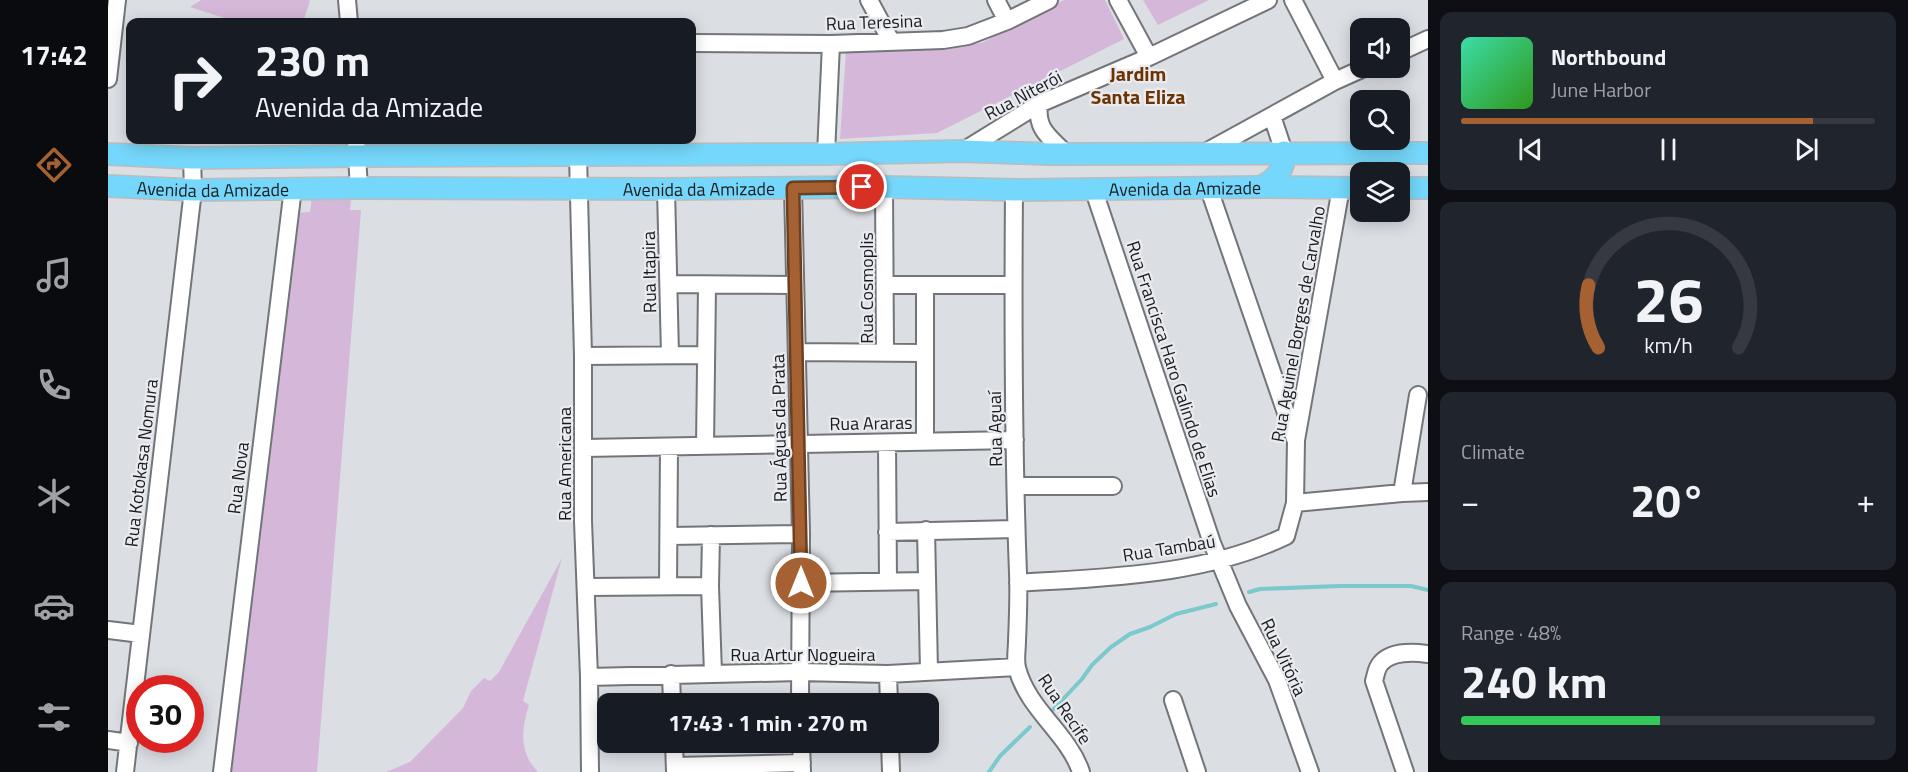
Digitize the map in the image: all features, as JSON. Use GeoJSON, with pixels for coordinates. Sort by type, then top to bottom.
{"type":"FeatureCollection","features":[{"type":"Feature","properties":{"kind":"main road","name":"Avenida da Amizade"},"geometry":{"type":"LineString","coordinates":[[108,154],[192,158],[356,148],[578,155],[963,151],[1066,154],[1428,153]]}},
{"type":"Feature","properties":{"kind":"main road"},"geometry":{"type":"LineString","coordinates":[[927,188],[926,164],[928,161],[935,157],[963,151]]}},
{"type":"Feature","properties":{"kind":"main road"},"geometry":{"type":"LineString","coordinates":[[1261,187],[1272,181],[1283,167],[1284,152]]}},
{"type":"Feature","properties":{"kind":"main road","name":"Avenida da Amizade"},"geometry":{"type":"LineString","coordinates":[[108,186],[193,190],[293,188],[884,187],[1014,190],[1350,188]]}},
{"type":"Feature","properties":{"kind":"main road"},"geometry":{"type":"LineString","coordinates":[[1410,188],[1428,188]]}},
{"type":"Feature","properties":{"kind":"street"},"geometry":{"type":"LineString","coordinates":[[108,79],[110,40],[117,0]]}},
{"type":"Feature","properties":{"kind":"street"},"geometry":{"type":"LineString","coordinates":[[347,0],[349,18]]}},
{"type":"Feature","properties":{"kind":"street"},"geometry":{"type":"LineString","coordinates":[[869,0],[891,41]]}},
{"type":"Feature","properties":{"kind":"street"},"geometry":{"type":"LineString","coordinates":[[996,0],[1007,21]]}},
{"type":"Feature","properties":{"kind":"street","name":"Rua Teresina"},"geometry":{"type":"LineString","coordinates":[[696,43],[831,44],[943,40],[968,36],[1007,21],[1049,0]]}},
{"type":"Feature","properties":{"kind":"street"},"geometry":{"type":"LineString","coordinates":[[1118,0],[1149,57]]}},
{"type":"Feature","properties":{"kind":"street","name":"Rua Niterói"},"geometry":{"type":"LineString","coordinates":[[963,151],[1039,104],[1149,57],[1268,0]]}},
{"type":"Feature","properties":{"kind":"street"},"geometry":{"type":"LineString","coordinates":[[1293,0],[1335,81]]}},
{"type":"Feature","properties":{"kind":"street"},"geometry":{"type":"LineString","coordinates":[[1410,47],[1428,39]]}},
{"type":"Feature","properties":{"kind":"street"},"geometry":{"type":"LineString","coordinates":[[826,154],[831,44]]}},
{"type":"Feature","properties":{"kind":"street"},"geometry":{"type":"LineString","coordinates":[[1204,153],[1350,74]]}},
{"type":"Feature","properties":{"kind":"street"},"geometry":{"type":"LineString","coordinates":[[1039,104],[1037,118],[1042,128],[1066,154]]}},
{"type":"Feature","properties":{"kind":"street"},"geometry":{"type":"LineString","coordinates":[[1272,116],[1284,152]]}},
{"type":"Feature","properties":{"kind":"street"},"geometry":{"type":"LineString","coordinates":[[356,148],[359,188]]}},
{"type":"Feature","properties":{"kind":"street","name":"Rua Americana"},"geometry":{"type":"LineString","coordinates":[[578,155],[583,356],[583,521],[591,772]]}},
{"type":"Feature","properties":{"kind":"street","name":"Rua Kotokasa Nomura"},"geometry":{"type":"LineString","coordinates":[[136,675],[193,190],[192,158]]}},
{"type":"Feature","properties":{"kind":"street","name":"Rua Cosmoplis"},"geometry":{"type":"LineString","coordinates":[[884,187],[885,353]]}},
{"type":"Feature","properties":{"kind":"street","name":"Rua Nova"},"geometry":{"type":"LineString","coordinates":[[222,772],[293,188]]}},
{"type":"Feature","properties":{"kind":"street","name":"Rua Águas da Prata"},"geometry":{"type":"LineString","coordinates":[[793,188],[801,534],[800,693]]}},
{"type":"Feature","properties":{"kind":"street","name":"Rua Francisca Haro Galindo de Elias"},"geometry":{"type":"LineString","coordinates":[[1093,188],[1220,561]]}},
{"type":"Feature","properties":{"kind":"street","name":"Rua Itapira"},"geometry":{"type":"LineString","coordinates":[[666,189],[670,355]]}},
{"type":"Feature","properties":{"kind":"street"},"geometry":{"type":"LineString","coordinates":[[1209,189],[1296,440]]}},
{"type":"Feature","properties":{"kind":"street","name":"Rua Aguaí"},"geometry":{"type":"LineString","coordinates":[[1014,190],[1017,667]]}},
{"type":"Feature","properties":{"kind":"street","name":"Rua Aguinel Borges de Carvalho"},"geometry":{"type":"LineString","coordinates":[[1295,503],[1296,440],[1350,193]]}},
{"type":"Feature","properties":{"kind":"street"},"geometry":{"type":"LineString","coordinates":[[669,284],[795,285]]}},
{"type":"Feature","properties":{"kind":"street"},"geometry":{"type":"LineString","coordinates":[[886,285],[1013,285]]}},
{"type":"Feature","properties":{"kind":"street"},"geometry":{"type":"LineString","coordinates":[[705,446],[706,286]]}},
{"type":"Feature","properties":{"kind":"street"},"geometry":{"type":"LineString","coordinates":[[925,286],[925,441]]}},
{"type":"Feature","properties":{"kind":"street"},"geometry":{"type":"LineString","coordinates":[[797,352],[924,353]]}},
{"type":"Feature","properties":{"kind":"street"},"geometry":{"type":"LineString","coordinates":[[583,356],[706,355]]}},
{"type":"Feature","properties":{"kind":"street"},"geometry":{"type":"LineString","coordinates":[[1402,493],[1418,395]]}},
{"type":"Feature","properties":{"kind":"street","name":"Rua Araras"},"geometry":{"type":"LineString","coordinates":[[584,448],[1015,441]]}},
{"type":"Feature","properties":{"kind":"street"},"geometry":{"type":"LineString","coordinates":[[887,443],[888,582]]}},
{"type":"Feature","properties":{"kind":"street"},"geometry":{"type":"LineString","coordinates":[[668,585],[669,447]]}},
{"type":"Feature","properties":{"kind":"street"},"geometry":{"type":"LineString","coordinates":[[1016,486],[1113,486]]}},
{"type":"Feature","properties":{"kind":"street"},"geometry":{"type":"LineString","coordinates":[[1295,503],[1428,492]]}},
{"type":"Feature","properties":{"kind":"street","name":"Rua Tambaú"},"geometry":{"type":"LineString","coordinates":[[1018,583],[1156,573],[1220,561],[1261,548],[1286,536],[1295,503]]}},
{"type":"Feature","properties":{"kind":"street"},"geometry":{"type":"LineString","coordinates":[[887,532],[1016,529]]}},
{"type":"Feature","properties":{"kind":"street"},"geometry":{"type":"LineString","coordinates":[[926,530],[929,671]]}},
{"type":"Feature","properties":{"kind":"street"},"geometry":{"type":"LineString","coordinates":[[670,536],[801,534]]}},
{"type":"Feature","properties":{"kind":"street"},"geometry":{"type":"LineString","coordinates":[[711,535],[713,674]]}},
{"type":"Feature","properties":{"kind":"street","name":"Rua Vitória"},"geometry":{"type":"LineString","coordinates":[[1220,561],[1239,608],[1277,680],[1310,772]]}},
{"type":"Feature","properties":{"kind":"street"},"geometry":{"type":"LineString","coordinates":[[801,583],[927,581]]}},
{"type":"Feature","properties":{"kind":"street"},"geometry":{"type":"LineString","coordinates":[[586,587],[710,586]]}},
{"type":"Feature","properties":{"kind":"street"},"geometry":{"type":"LineString","coordinates":[[108,630],[141,634]]}},
{"type":"Feature","properties":{"kind":"street"},"geometry":{"type":"LineString","coordinates":[[1405,772],[1374,681],[1376,670],[1382,661],[1400,654],[1428,654]]}},
{"type":"Feature","properties":{"kind":"street","name":"Rua Artur Nogueira"},"geometry":{"type":"LineString","coordinates":[[589,677],[799,672],[888,674],[1017,667]]}},
{"type":"Feature","properties":{"kind":"street","name":"Rua Recife"},"geometry":{"type":"LineString","coordinates":[[1017,667],[1031,699],[1066,742],[1081,772]]}},
{"type":"Feature","properties":{"kind":"street"},"geometry":{"type":"LineString","coordinates":[[671,674],[672,693]]}},
{"type":"Feature","properties":{"kind":"street"},"geometry":{"type":"LineString","coordinates":[[888,674],[889,693]]}},
{"type":"Feature","properties":{"kind":"street"},"geometry":{"type":"LineString","coordinates":[[1173,700],[1197,772]]}},
{"type":"Feature","properties":{"kind":"street"},"geometry":{"type":"LineString","coordinates":[[108,740],[126,743]]}},
{"type":"Feature","properties":{"kind":"street","name":"Rua Kotokasa Nomura"},"geometry":{"type":"LineString","coordinates":[[125,772],[128,753]]}},
{"type":"Feature","properties":{"kind":"street"},"geometry":{"type":"LineString","coordinates":[[674,753],[675,769],[802,768],[801,753]]}},
{"type":"Feature","properties":{"kind":"street"},"geometry":{"type":"LineString","coordinates":[[890,753],[891,772]]}},
{"type":"Feature","properties":{"kind":"shaded area"},"geometry":{"type":"Polygon","coordinates":[[[201,0],[310,1],[304,18],[224,18],[190,7],[201,0]]]}},
{"type":"Feature","properties":{"kind":"shaded area"},"geometry":{"type":"Polygon","coordinates":[[[1064,0],[1105,0],[1124,39],[937,133],[840,139],[846,51],[982,43],[1064,0]]]}},
{"type":"Feature","properties":{"kind":"shaded area"},"geometry":{"type":"Polygon","coordinates":[[[1143,0],[1209,0],[1158,25],[1143,0]]]}},
{"type":"Feature","properties":{"kind":"shaded area"},"geometry":{"type":"Polygon","coordinates":[[[313,190],[352,192],[350,210],[361,210],[317,772],[224,772],[294,213],[310,212],[313,190]]]}},
{"type":"Feature","properties":{"kind":"shaded area"},"geometry":{"type":"Polygon","coordinates":[[[562,558],[523,701],[529,705],[524,723],[523,740],[527,757],[538,772],[386,772],[410,762],[463,708],[471,691],[484,678],[490,681],[499,672],[562,558]]]}},
{"type":"Feature","properties":{"kind":"waterway"},"geometry":{"type":"LineString","coordinates":[[1249,592],[1260,589],[1340,586],[1411,586],[1428,590]]}},
{"type":"Feature","properties":{"kind":"waterway"},"geometry":{"type":"LineString","coordinates":[[1049,714],[1092,665],[1111,647],[1130,634],[1176,614],[1216,604]]}},
{"type":"Feature","properties":{"kind":"waterway"},"geometry":{"type":"LineString","coordinates":[[989,772],[1000,756],[1030,727]]}},
{"type":"Feature","properties":{"kind":"district","name":"Jardim Santa Eliza"},"geometry":{"type":"Point","coordinates":[1138,84]}},
{"type":"Feature","properties":{"kind":"route"},"geometry":{"type":"LineString","coordinates":[[801,583],[793,188],[862,187]]}}]}
